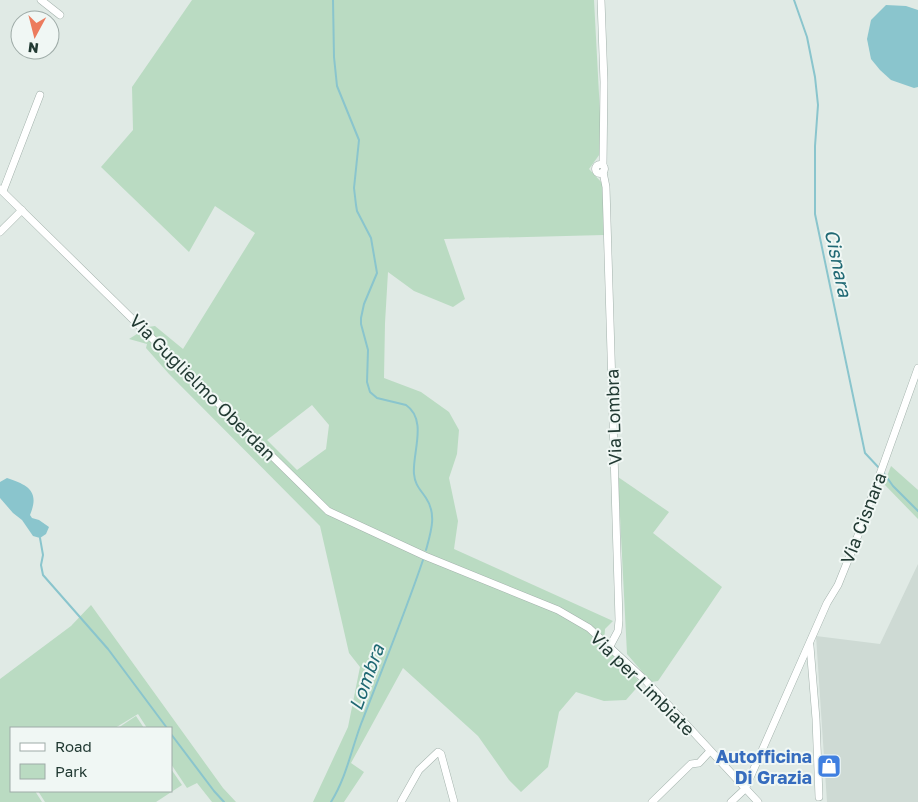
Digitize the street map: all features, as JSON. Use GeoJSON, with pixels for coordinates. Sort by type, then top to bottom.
{"type":"FeatureCollection","features":[{"type":"Feature","properties":{"kind":"street"},"geometry":{"type":"LineString","coordinates":[[41,0],[53,10]]}},
{"type":"Feature","properties":{"kind":"street","name":"Via Lombra"},"geometry":{"type":"LineString","coordinates":[[601,0],[604,82],[603,155],[601,169],[606,187],[619,620],[618,631],[610,646]]}},
{"type":"Feature","properties":{"kind":"street"},"geometry":{"type":"LineString","coordinates":[[1,190],[40,95]]}},
{"type":"Feature","properties":{"kind":"street","name":"Via Guglielmo Oberdan"},"geometry":{"type":"LineString","coordinates":[[1,190],[328,511],[425,556]]}},
{"type":"Feature","properties":{"kind":"street"},"geometry":{"type":"LineString","coordinates":[[0,232],[22,210]]}},
{"type":"Feature","properties":{"kind":"street","name":"Via Cisnara"},"geometry":{"type":"LineString","coordinates":[[745,789],[827,602],[838,586],[918,368]]}},
{"type":"Feature","properties":{"kind":"street","name":"Via per Limbiate"},"geometry":{"type":"LineString","coordinates":[[425,556],[558,610],[589,628],[654,690],[758,802]]}},
{"type":"Feature","properties":{"kind":"street"},"geometry":{"type":"LineString","coordinates":[[810,644],[816,718],[819,798]]}},
{"type":"Feature","properties":{"kind":"street"},"geometry":{"type":"LineString","coordinates":[[652,802],[691,764],[699,762],[710,751]]}},
{"type":"Feature","properties":{"kind":"street"},"geometry":{"type":"LineString","coordinates":[[401,802],[419,770],[438,752],[441,754],[454,802]]}},
{"type":"Feature","properties":{"kind":"street"},"geometry":{"type":"LineString","coordinates":[[731,802],[745,789]]}},
{"type":"Feature","properties":{"kind":"shaded area"},"geometry":{"type":"Polygon","coordinates":[[[918,564],[918,802],[827,802],[816,636],[880,644],[918,564]]]}},
{"type":"Feature","properties":{"kind":"green space"},"geometry":{"type":"Polygon","coordinates":[[[192,0],[594,0],[602,151],[589,169],[603,184],[604,235],[444,239],[465,299],[453,307],[414,291],[388,272],[384,378],[421,392],[449,412],[459,430],[457,454],[449,478],[458,521],[454,549],[613,621],[605,629],[604,645],[641,683],[626,700],[604,701],[576,692],[559,712],[548,767],[521,792],[509,780],[478,736],[403,668],[351,763],[364,772],[344,802],[313,802],[348,727],[360,667],[349,653],[320,526],[169,374],[146,348],[147,344],[129,339],[148,327],[155,326],[183,349],[255,233],[215,206],[189,252],[101,167],[133,130],[132,87],[192,0]],[[312,405],[267,440],[297,470],[326,449],[329,425],[312,405]]]}},
{"type":"Feature","properties":{"kind":"green space"},"geometry":{"type":"Polygon","coordinates":[[[891,466],[918,490],[918,519],[884,484],[891,466]]]}},
{"type":"Feature","properties":{"kind":"green space"},"geometry":{"type":"Polygon","coordinates":[[[618,477],[669,512],[653,533],[722,587],[658,681],[651,682],[627,654],[618,477]]]}},
{"type":"Feature","properties":{"kind":"green space"},"geometry":{"type":"Polygon","coordinates":[[[91,605],[223,788],[236,802],[212,802],[197,783],[187,788],[172,766],[172,727],[146,727],[138,714],[117,727],[10,727],[10,792],[36,792],[42,802],[0,802],[0,679],[71,626],[91,605]]]}},
{"type":"Feature","properties":{"kind":"green space"},"geometry":{"type":"Polygon","coordinates":[[[136,716],[143,727],[120,727],[136,716]]]}},
{"type":"Feature","properties":{"kind":"green space"},"geometry":{"type":"Polygon","coordinates":[[[172,770],[182,785],[172,792],[172,770]]]}},
{"type":"Feature","properties":{"kind":"green space"},"geometry":{"type":"Polygon","coordinates":[[[39,792],[171,792],[156,802],[45,802],[39,792]]]}},
{"type":"Feature","properties":{"kind":"water"},"geometry":{"type":"Polygon","coordinates":[[[886,5],[906,6],[918,10],[918,87],[914,88],[891,80],[871,59],[867,39],[871,20],[886,5]]]}},
{"type":"Feature","properties":{"kind":"water"},"geometry":{"type":"Polygon","coordinates":[[[7,478],[26,486],[33,495],[33,507],[30,515],[49,527],[46,534],[40,538],[33,536],[22,520],[0,498],[0,482],[7,478]]]}},
{"type":"Feature","properties":{"kind":"waterway","name":"Lombra"},"geometry":{"type":"LineString","coordinates":[[333,0],[334,57],[337,86],[359,140],[354,188],[356,205],[357,211],[371,238],[377,273],[364,304],[361,318],[368,350],[367,382],[370,392],[377,398],[406,405],[413,411],[416,419],[418,428],[414,466],[415,481],[429,504],[432,517],[426,550]]}},
{"type":"Feature","properties":{"kind":"waterway","name":"Cisnara"},"geometry":{"type":"LineString","coordinates":[[794,0],[807,37],[815,77],[818,105],[815,146],[815,214],[865,453],[880,469]]}},
{"type":"Feature","properties":{"kind":"waterway","name":"Cisnara"},"geometry":{"type":"LineString","coordinates":[[883,472],[893,486],[918,511]]}},
{"type":"Feature","properties":{"kind":"waterway"},"geometry":{"type":"LineString","coordinates":[[40,538],[43,555],[41,565],[43,575],[108,649],[166,727]]}},
{"type":"Feature","properties":{"kind":"waterway","name":"Lombra"},"geometry":{"type":"LineString","coordinates":[[331,802],[344,774],[423,560]]}},
{"type":"Feature","properties":{"kind":"waterway"},"geometry":{"type":"LineString","coordinates":[[172,735],[224,802]]}},
{"type":"Feature","properties":{"kind":"place","name":"Autofficina Di Grazia"},"geometry":{"type":"Point","coordinates":[829,766]}}]}
